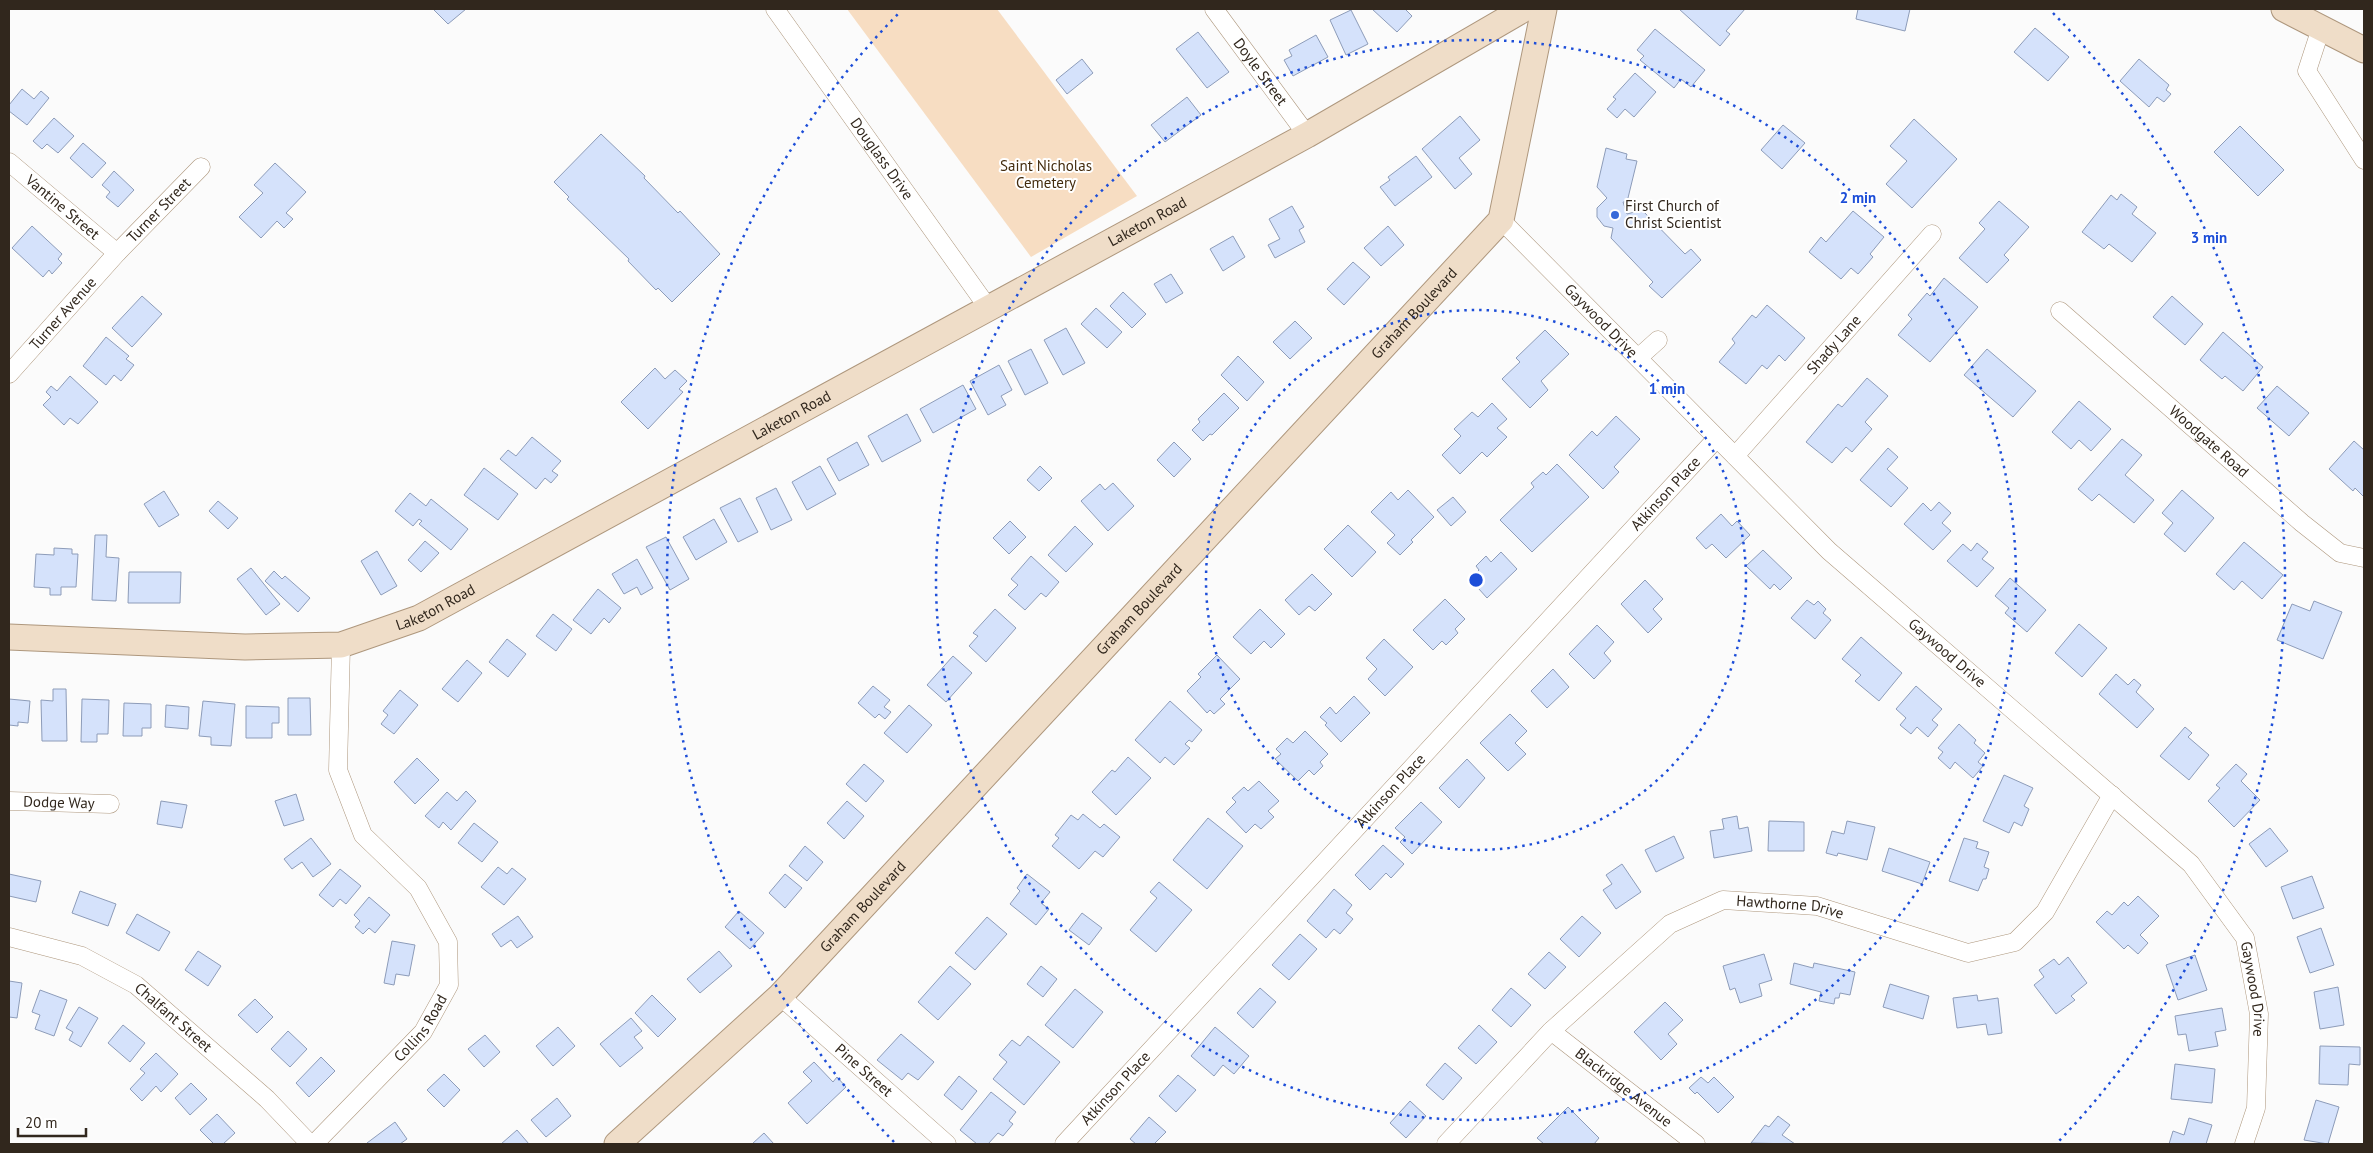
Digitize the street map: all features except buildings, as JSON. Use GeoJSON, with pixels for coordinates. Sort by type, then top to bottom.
{"type":"FeatureCollection","features":[{"type":"Feature","properties":{"kind":"street","name":"Douglass Drive"},"geometry":{"type":"LineString","coordinates":[[775,9],[989,309]]}},
{"type":"Feature","properties":{"kind":"street","name":"Doyle Street"},"geometry":{"type":"LineString","coordinates":[[1214,9],[1307,135]]}},
{"type":"Feature","properties":{"kind":"street","name":"Laketon Road"},"geometry":{"type":"LineString","coordinates":[[9,637],[245,647],[341,645],[419,618],[1307,135],[1524,9]]}},
{"type":"Feature","properties":{"kind":"street"},"geometry":{"type":"LineString","coordinates":[[1501,220],[1544,9]]}},
{"type":"Feature","properties":{"kind":"street"},"geometry":{"type":"LineString","coordinates":[[2284,9],[2364,50]]}},
{"type":"Feature","properties":{"kind":"street"},"geometry":{"type":"LineString","coordinates":[[2321,28],[2307,71],[2364,160]]}},
{"type":"Feature","properties":{"kind":"street","name":"Vantine Street"},"geometry":{"type":"LineString","coordinates":[[9,162],[116,253]]}},
{"type":"Feature","properties":{"kind":"street","name":"Turner Street"},"geometry":{"type":"LineString","coordinates":[[116,253],[201,167]]}},
{"type":"Feature","properties":{"kind":"street","name":"Gaywood Drive"},"geometry":{"type":"LineString","coordinates":[[1501,220],[1829,551],[2191,864],[2245,938],[2259,1014],[2256,1108],[2244,1144]]}},
{"type":"Feature","properties":{"kind":"street","name":"Graham Boulevard"},"geometry":{"type":"LineString","coordinates":[[617,1144],[780,996],[1501,220]]}},
{"type":"Feature","properties":{"kind":"street","name":"Shady Lane"},"geometry":{"type":"LineString","coordinates":[[1735,456],[1932,234]]}},
{"type":"Feature","properties":{"kind":"street","name":"Turner Avenue"},"geometry":{"type":"LineString","coordinates":[[9,374],[116,253]]}},
{"type":"Feature","properties":{"kind":"street","name":"Woodgate Road"},"geometry":{"type":"LineString","coordinates":[[2060,311],[2302,523],[2340,553],[2364,558]]}},
{"type":"Feature","properties":{"kind":"street"},"geometry":{"type":"LineString","coordinates":[[1638,358],[1658,340]]}},
{"type":"Feature","properties":{"kind":"street","name":"Atkinson Place"},"geometry":{"type":"LineString","coordinates":[[1064,1144],[1717,438]]}},
{"type":"Feature","properties":{"kind":"street","name":"Collins Road"},"geometry":{"type":"LineString","coordinates":[[314,1144],[423,1032],[449,985],[448,942],[418,888],[363,835],[338,770],[341,645]]}},
{"type":"Feature","properties":{"kind":"street","name":"Hawthorne Drive"},"geometry":{"type":"LineString","coordinates":[[1446,1144],[1551,1031],[1670,924],[1723,900],[1817,906],[1968,953],[2015,942],[2045,912],[2112,795]]}},
{"type":"Feature","properties":{"kind":"street","name":"Dodge Way"},"geometry":{"type":"LineString","coordinates":[[9,801],[110,804]]}},
{"type":"Feature","properties":{"kind":"street","name":"Chalfant Street"},"geometry":{"type":"LineString","coordinates":[[9,937],[82,956],[136,984],[267,1099],[310,1144]]}},
{"type":"Feature","properties":{"kind":"street","name":"Pine Street"},"geometry":{"type":"LineString","coordinates":[[780,996],[947,1144]]}},
{"type":"Feature","properties":{"kind":"street","name":"Blackridge Avenue"},"geometry":{"type":"LineString","coordinates":[[1551,1031],[1696,1144]]}},
{"type":"Feature","properties":{"kind":"green space","name":"Saint Nicholas Cemetery"},"geometry":{"type":"Polygon","coordinates":[[[847,9],[997,9],[1137,196],[1031,257],[847,9]]]}},
{"type":"Feature","properties":{"kind":"place","name":"First Church of Christ Scientist"},"geometry":{"type":"Point","coordinates":[1615,215]}}]}
